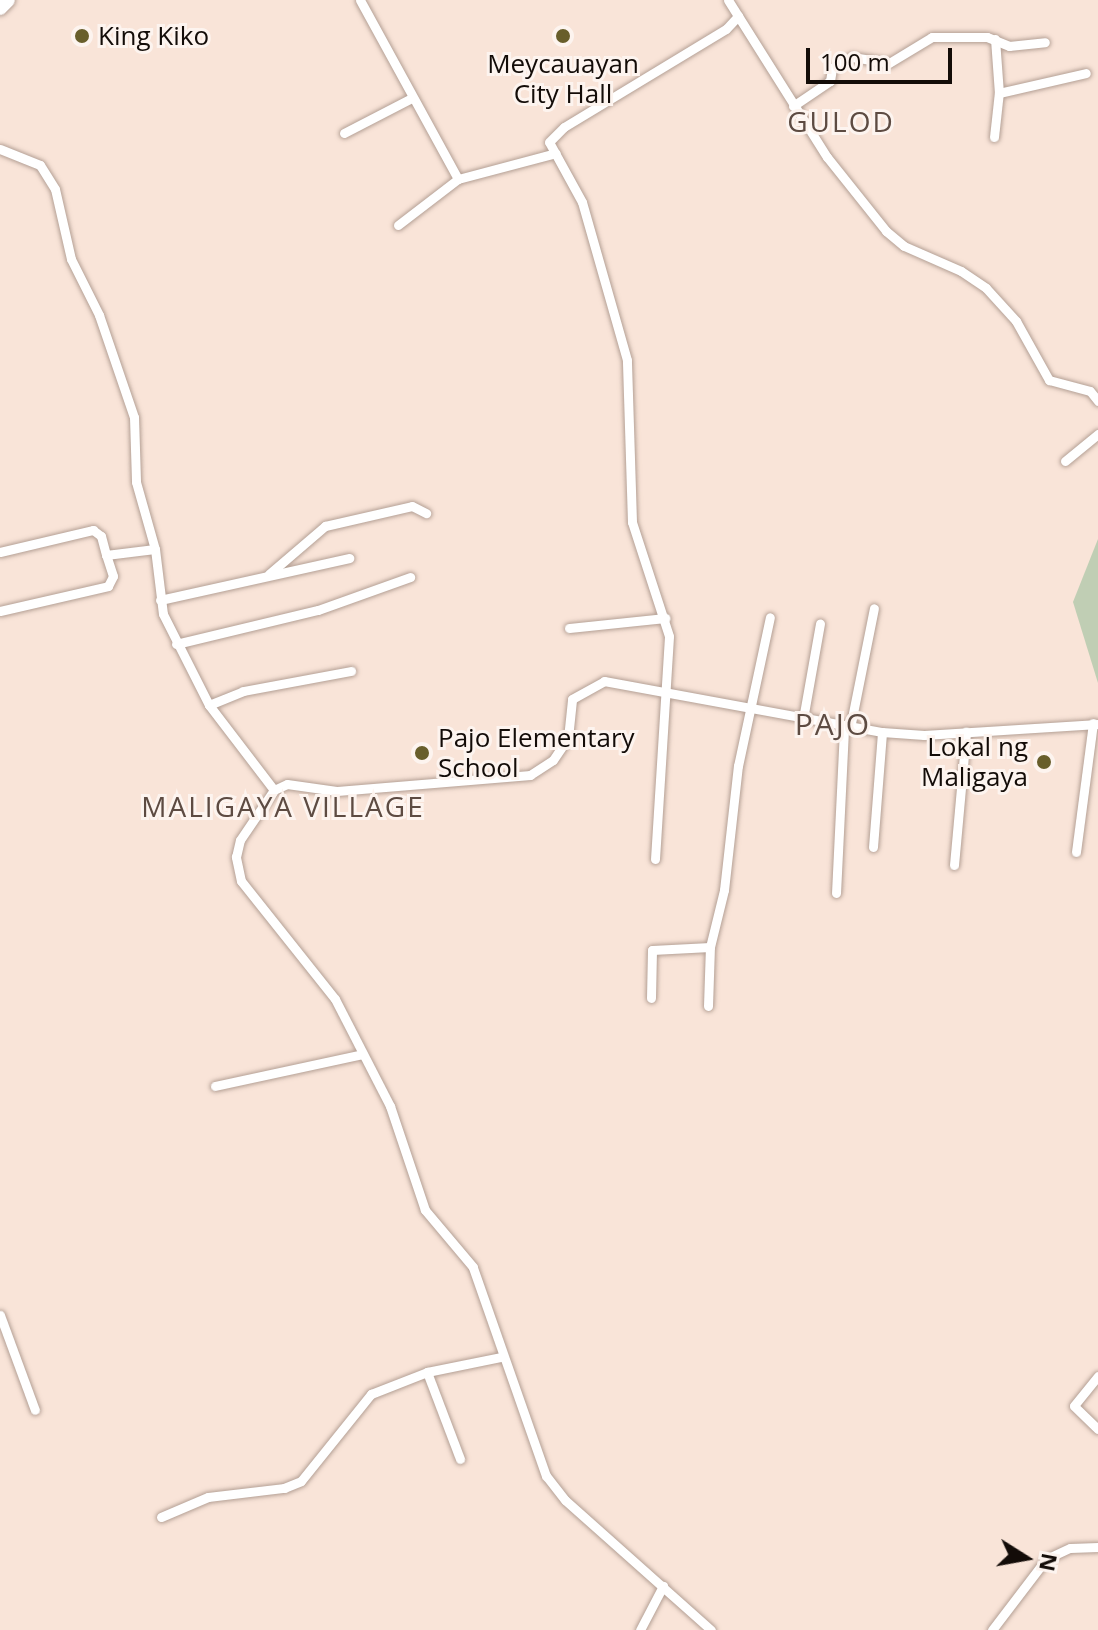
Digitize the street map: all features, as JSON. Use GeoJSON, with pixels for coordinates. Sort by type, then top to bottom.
{"type":"FeatureCollection","features":[{"type":"Feature","properties":{"kind":"main road"},"geometry":{"type":"LineString","coordinates":[[0,8],[8,0]]}},
{"type":"Feature","properties":{"kind":"street"},"geometry":{"type":"LineString","coordinates":[[360,0],[410,99],[458,179]]}},
{"type":"Feature","properties":{"kind":"street"},"geometry":{"type":"LineString","coordinates":[[728,0],[793,106],[886,231],[904,246],[961,271],[991,292],[1016,321],[1049,380],[1090,391],[1098,401]]}},
{"type":"Feature","properties":{"kind":"street"},"geometry":{"type":"LineString","coordinates":[[655,859],[658,766],[670,692],[665,618],[632,522],[627,360],[582,202],[549,142],[564,127],[726,29],[738,16]]}},
{"type":"Feature","properties":{"kind":"street"},"geometry":{"type":"LineString","coordinates":[[793,106],[828,82],[832,68],[842,60],[858,57],[889,63],[932,37],[995,39],[1009,46],[1045,42]]}},
{"type":"Feature","properties":{"kind":"street"},"geometry":{"type":"LineString","coordinates":[[994,137],[999,92],[995,39]]}},
{"type":"Feature","properties":{"kind":"street"},"geometry":{"type":"LineString","coordinates":[[999,92],[1086,73]]}},
{"type":"Feature","properties":{"kind":"street"},"geometry":{"type":"LineString","coordinates":[[344,133],[410,99]]}},
{"type":"Feature","properties":{"kind":"street"},"geometry":{"type":"LineString","coordinates":[[0,149],[40,165],[55,189],[71,259],[99,315],[134,417],[136,482],[155,549],[160,600],[176,644],[209,705],[274,790]]}},
{"type":"Feature","properties":{"kind":"street"},"geometry":{"type":"LineString","coordinates":[[398,225],[458,179],[556,153]]}},
{"type":"Feature","properties":{"kind":"street"},"geometry":{"type":"LineString","coordinates":[[1065,461],[1098,434]]}},
{"type":"Feature","properties":{"kind":"street"},"geometry":{"type":"LineString","coordinates":[[269,574],[325,526],[412,506],[426,513]]}},
{"type":"Feature","properties":{"kind":"street"},"geometry":{"type":"LineString","coordinates":[[0,552],[93,530],[101,536],[113,576],[108,586],[0,611]]}},
{"type":"Feature","properties":{"kind":"street"},"geometry":{"type":"LineString","coordinates":[[106,555],[155,549]]}},
{"type":"Feature","properties":{"kind":"street"},"geometry":{"type":"LineString","coordinates":[[160,600],[349,558]]}},
{"type":"Feature","properties":{"kind":"street"},"geometry":{"type":"LineString","coordinates":[[176,644],[318,610],[410,577]]}},
{"type":"Feature","properties":{"kind":"street"},"geometry":{"type":"LineString","coordinates":[[836,893],[847,727],[874,608]]}},
{"type":"Feature","properties":{"kind":"street"},"geometry":{"type":"LineString","coordinates":[[708,1006],[710,947],[724,890],[729,820],[770,617]]}},
{"type":"Feature","properties":{"kind":"street"},"geometry":{"type":"LineString","coordinates":[[569,628],[665,618]]}},
{"type":"Feature","properties":{"kind":"street"},"geometry":{"type":"LineString","coordinates":[[803,719],[820,624]]}},
{"type":"Feature","properties":{"kind":"street"},"geometry":{"type":"LineString","coordinates":[[209,705],[243,691],[351,671]]}},
{"type":"Feature","properties":{"kind":"street"},"geometry":{"type":"LineString","coordinates":[[711,1630],[565,1500],[546,1476],[501,1357],[478,1277],[425,1210],[390,1106],[335,999],[241,881],[236,857],[240,840],[274,790],[287,784],[337,791],[438,779],[512,781],[553,760],[568,738],[572,699],[579,692],[604,681],[882,732],[966,732],[1096,723],[1076,852]]}},
{"type":"Feature","properties":{"kind":"street"},"geometry":{"type":"LineString","coordinates":[[873,847],[882,732]]}},
{"type":"Feature","properties":{"kind":"street"},"geometry":{"type":"LineString","coordinates":[[954,865],[966,732]]}},
{"type":"Feature","properties":{"kind":"street"},"geometry":{"type":"LineString","coordinates":[[651,998],[652,950],[710,947]]}},
{"type":"Feature","properties":{"kind":"street"},"geometry":{"type":"LineString","coordinates":[[215,1086],[363,1054]]}},
{"type":"Feature","properties":{"kind":"street"},"geometry":{"type":"LineString","coordinates":[[0,1315],[35,1410]]}},
{"type":"Feature","properties":{"kind":"street"},"geometry":{"type":"LineString","coordinates":[[161,1517],[208,1497],[284,1488],[301,1481],[317,1468],[368,1397],[427,1372],[501,1357]]}},
{"type":"Feature","properties":{"kind":"street"},"geometry":{"type":"LineString","coordinates":[[427,1372],[460,1459]]}},
{"type":"Feature","properties":{"kind":"street"},"geometry":{"type":"LineString","coordinates":[[1098,1376],[1074,1406],[1098,1429]]}},
{"type":"Feature","properties":{"kind":"street"},"geometry":{"type":"LineString","coordinates":[[992,1630],[1046,1559],[1070,1548],[1098,1547]]}},
{"type":"Feature","properties":{"kind":"street"},"geometry":{"type":"LineString","coordinates":[[640,1630],[663,1586]]}},
{"type":"Feature","properties":{"kind":"green space"},"geometry":{"type":"Polygon","coordinates":[[[1098,539],[1098,683],[1073,602],[1098,539]]]}},
{"type":"Feature","properties":{"kind":"place","name":"King Kiko"},"geometry":{"type":"Point","coordinates":[82,36]}},
{"type":"Feature","properties":{"kind":"place","name":"Meycauayan City Hall"},"geometry":{"type":"Point","coordinates":[563,36]}},
{"type":"Feature","properties":{"kind":"place","name":"Pajo Elementary School"},"geometry":{"type":"Point","coordinates":[422,753]}},
{"type":"Feature","properties":{"kind":"place","name":"Lokal ng Maligaya"},"geometry":{"type":"Point","coordinates":[1044,762]}},
{"type":"Feature","properties":{"kind":"district","name":"GULOD"},"geometry":{"type":"Point","coordinates":[841,121]}},
{"type":"Feature","properties":{"kind":"district","name":"PAJO"},"geometry":{"type":"Point","coordinates":[833,724]}},
{"type":"Feature","properties":{"kind":"district","name":"MALIGAYA VILLAGE"},"geometry":{"type":"Point","coordinates":[283,806]}}]}
